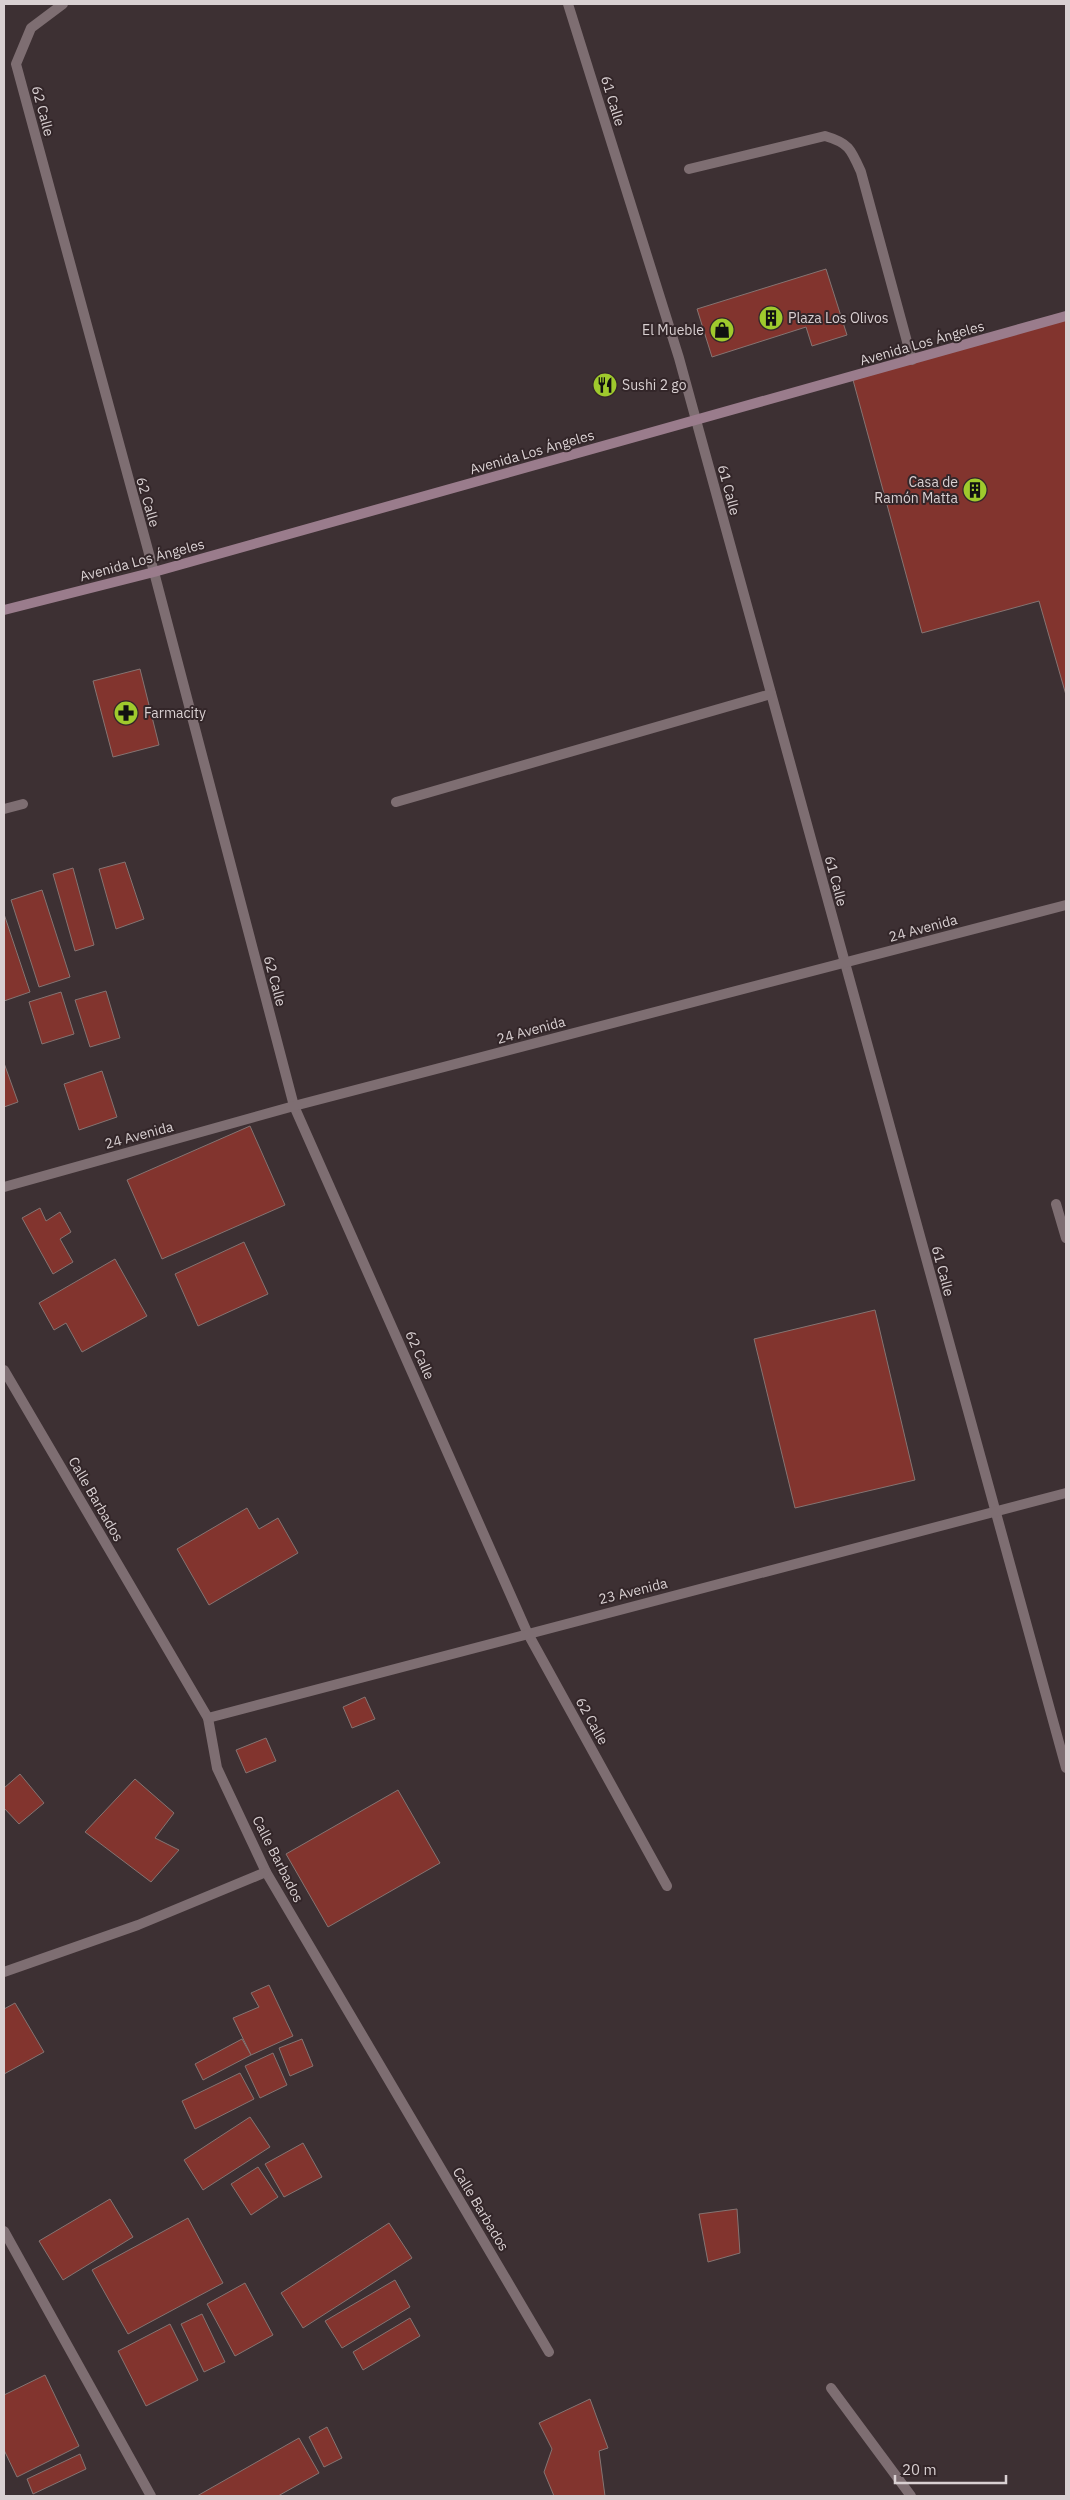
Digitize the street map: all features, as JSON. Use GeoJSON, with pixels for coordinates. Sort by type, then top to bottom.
{"type":"FeatureCollection","features":[{"type":"Feature","properties":{"kind":"street","name":"62 Calle"},"geometry":{"type":"LineString","coordinates":[[63,4],[31,28],[16,64],[154,572],[294,1106],[528,1632],[667,1886]]}},
{"type":"Feature","properties":{"kind":"street","name":"61 Calle"},"geometry":{"type":"LineString","coordinates":[[568,4],[696,420],[994,1514],[1066,1768]]}},
{"type":"Feature","properties":{"kind":"street"},"geometry":{"type":"LineString","coordinates":[[689,169],[824,136],[841,140],[853,153],[861,172],[912,360]]}},
{"type":"Feature","properties":{"kind":"street","name":"Avenida Los Ángeles"},"geometry":{"type":"LineString","coordinates":[[4,610],[154,572],[1066,316]]}},
{"type":"Feature","properties":{"kind":"street"},"geometry":{"type":"LineString","coordinates":[[396,802],[771,694]]}},
{"type":"Feature","properties":{"kind":"street"},"geometry":{"type":"LineString","coordinates":[[4,809],[23,804]]}},
{"type":"Feature","properties":{"kind":"street","name":"24 Avenida"},"geometry":{"type":"LineString","coordinates":[[4,1187],[294,1106],[1066,905]]}},
{"type":"Feature","properties":{"kind":"street"},"geometry":{"type":"LineString","coordinates":[[1056,1204],[1066,1238]]}},
{"type":"Feature","properties":{"kind":"street","name":"Calle Barbados"},"geometry":{"type":"LineString","coordinates":[[4,1370],[208,1718],[217,1768],[266,1872],[549,2352]]}},
{"type":"Feature","properties":{"kind":"street","name":"23 Avenida"},"geometry":{"type":"LineString","coordinates":[[208,1718],[528,1632],[994,1514],[1066,1493]]}},
{"type":"Feature","properties":{"kind":"street"},"geometry":{"type":"LineString","coordinates":[[4,1972],[138,1925],[266,1872]]}},
{"type":"Feature","properties":{"kind":"street"},"geometry":{"type":"LineString","coordinates":[[4,2231],[151,2496]]}},
{"type":"Feature","properties":{"kind":"street"},"geometry":{"type":"LineString","coordinates":[[831,2388],[911,2496]]}},
{"type":"Feature","properties":{"kind":"building","name":"Plaza Los Olivos"},"geometry":{"type":"Polygon","coordinates":[[[826,269],[847,335],[812,346],[806,327],[712,357],[697,309],[826,269]]]}},
{"type":"Feature","properties":{"kind":"building","name":"Casa de Ramón Matta"},"geometry":{"type":"Polygon","coordinates":[[[1066,318],[1066,695],[1039,601],[922,633],[853,380],[1066,318]]]}},
{"type":"Feature","properties":{"kind":"building","name":"Farmacity"},"geometry":{"type":"Polygon","coordinates":[[[140,669],[159,745],[113,757],[93,681],[140,669]]]}},
{"type":"Feature","properties":{"kind":"building"},"geometry":{"type":"Polygon","coordinates":[[[125,862],[144,919],[116,929],[99,869],[125,862]]]}},
{"type":"Feature","properties":{"kind":"building"},"geometry":{"type":"Polygon","coordinates":[[[73,868],[94,945],[75,951],[53,874],[73,868]]]}},
{"type":"Feature","properties":{"kind":"building"},"geometry":{"type":"Polygon","coordinates":[[[42,890],[70,977],[39,987],[11,900],[42,890]]]}},
{"type":"Feature","properties":{"kind":"building"},"geometry":{"type":"Polygon","coordinates":[[[4,914],[30,992],[4,1001],[4,914]]]}},
{"type":"Feature","properties":{"kind":"building"},"geometry":{"type":"Polygon","coordinates":[[[106,991],[120,1038],[90,1047],[75,1000],[106,991]]]}},
{"type":"Feature","properties":{"kind":"building"},"geometry":{"type":"Polygon","coordinates":[[[61,992],[74,1034],[42,1044],[29,1002],[61,992]]]}},
{"type":"Feature","properties":{"kind":"building"},"geometry":{"type":"Polygon","coordinates":[[[4,1063],[18,1102],[4,1107],[4,1063]]]}},
{"type":"Feature","properties":{"kind":"building"},"geometry":{"type":"Polygon","coordinates":[[[102,1071],[117,1117],[79,1130],[64,1084],[102,1071]]]}},
{"type":"Feature","properties":{"kind":"building"},"geometry":{"type":"Polygon","coordinates":[[[250,1126],[285,1205],[162,1259],[127,1180],[250,1126]]]}},
{"type":"Feature","properties":{"kind":"building"},"geometry":{"type":"Polygon","coordinates":[[[40,1208],[46,1221],[60,1212],[71,1232],[60,1239],[73,1262],[53,1274],[22,1218],[40,1208]]]}},
{"type":"Feature","properties":{"kind":"building"},"geometry":{"type":"Polygon","coordinates":[[[244,1242],[268,1294],[198,1326],[175,1274],[244,1242]]]}},
{"type":"Feature","properties":{"kind":"building"},"geometry":{"type":"Polygon","coordinates":[[[115,1259],[147,1316],[82,1352],[66,1323],[54,1330],[39,1303],[115,1259]]]}},
{"type":"Feature","properties":{"kind":"building"},"geometry":{"type":"Polygon","coordinates":[[[875,1310],[915,1480],[795,1508],[754,1339],[875,1310]]]}},
{"type":"Feature","properties":{"kind":"building"},"geometry":{"type":"Polygon","coordinates":[[[247,1508],[259,1529],[278,1518],[298,1553],[209,1605],[177,1549],[247,1508]]]}},
{"type":"Feature","properties":{"kind":"building"},"geometry":{"type":"Polygon","coordinates":[[[365,1697],[375,1719],[352,1728],[343,1707],[365,1697]]]}},
{"type":"Feature","properties":{"kind":"building"},"geometry":{"type":"Polygon","coordinates":[[[266,1738],[276,1761],[246,1773],[236,1750],[266,1738]]]}},
{"type":"Feature","properties":{"kind":"building"},"geometry":{"type":"Polygon","coordinates":[[[20,1774],[44,1803],[19,1824],[4,1808],[4,1788],[20,1774]]]}},
{"type":"Feature","properties":{"kind":"building"},"geometry":{"type":"Polygon","coordinates":[[[135,1779],[174,1813],[155,1838],[179,1850],[151,1882],[85,1832],[135,1779]]]}},
{"type":"Feature","properties":{"kind":"building"},"geometry":{"type":"Polygon","coordinates":[[[398,1790],[440,1863],[328,1927],[286,1854],[398,1790]]]}},
{"type":"Feature","properties":{"kind":"building"},"geometry":{"type":"Polygon","coordinates":[[[269,1985],[293,2036],[251,2055],[233,2018],[259,2007],[251,1993],[269,1985]]]}},
{"type":"Feature","properties":{"kind":"building"},"geometry":{"type":"Polygon","coordinates":[[[15,2003],[44,2052],[4,2074],[4,2009],[15,2003]]]}},
{"type":"Feature","properties":{"kind":"building"},"geometry":{"type":"Polygon","coordinates":[[[242,2039],[251,2055],[203,2080],[195,2064],[242,2039]]]}},
{"type":"Feature","properties":{"kind":"building"},"geometry":{"type":"Polygon","coordinates":[[[302,2039],[313,2066],[290,2076],[279,2048],[302,2039]]]}},
{"type":"Feature","properties":{"kind":"building"},"geometry":{"type":"Polygon","coordinates":[[[273,2053],[287,2085],[260,2098],[245,2066],[273,2053]]]}},
{"type":"Feature","properties":{"kind":"building"},"geometry":{"type":"Polygon","coordinates":[[[240,2073],[254,2099],[195,2129],[182,2101],[240,2073]]]}},
{"type":"Feature","properties":{"kind":"building"},"geometry":{"type":"Polygon","coordinates":[[[250,2117],[270,2147],[203,2190],[184,2160],[250,2117]]]}},
{"type":"Feature","properties":{"kind":"building"},"geometry":{"type":"Polygon","coordinates":[[[303,2143],[322,2177],[284,2197],[265,2164],[303,2143]]]}},
{"type":"Feature","properties":{"kind":"building"},"geometry":{"type":"Polygon","coordinates":[[[258,2167],[278,2197],[251,2215],[231,2184],[258,2167]]]}},
{"type":"Feature","properties":{"kind":"building"},"geometry":{"type":"Polygon","coordinates":[[[110,2199],[133,2237],[63,2280],[39,2241],[110,2199]]]}},
{"type":"Feature","properties":{"kind":"building"},"geometry":{"type":"Polygon","coordinates":[[[737,2209],[740,2253],[708,2262],[699,2214],[737,2209]]]}},
{"type":"Feature","properties":{"kind":"building"},"geometry":{"type":"Polygon","coordinates":[[[188,2218],[223,2283],[128,2334],[92,2270],[188,2218]]]}},
{"type":"Feature","properties":{"kind":"building"},"geometry":{"type":"Polygon","coordinates":[[[389,2223],[412,2258],[303,2328],[281,2293],[389,2223]]]}},
{"type":"Feature","properties":{"kind":"building"},"geometry":{"type":"Polygon","coordinates":[[[395,2280],[410,2307],[342,2348],[325,2321],[395,2280]]]}},
{"type":"Feature","properties":{"kind":"building"},"geometry":{"type":"Polygon","coordinates":[[[245,2283],[273,2335],[235,2356],[207,2304],[245,2283]]]}},
{"type":"Feature","properties":{"kind":"building"},"geometry":{"type":"Polygon","coordinates":[[[202,2314],[225,2362],[204,2372],[181,2324],[202,2314]]]}},
{"type":"Feature","properties":{"kind":"building"},"geometry":{"type":"Polygon","coordinates":[[[410,2318],[420,2336],[363,2370],[353,2352],[410,2318]]]}},
{"type":"Feature","properties":{"kind":"building"},"geometry":{"type":"Polygon","coordinates":[[[170,2324],[198,2380],[146,2406],[118,2351],[170,2324]]]}},
{"type":"Feature","properties":{"kind":"building"},"geometry":{"type":"Polygon","coordinates":[[[45,2375],[79,2446],[17,2477],[4,2450],[4,2395],[45,2375]]]}},
{"type":"Feature","properties":{"kind":"building"},"geometry":{"type":"Polygon","coordinates":[[[590,2399],[608,2448],[599,2451],[605,2496],[554,2496],[544,2472],[552,2449],[539,2423],[590,2399]]]}},
{"type":"Feature","properties":{"kind":"building"},"geometry":{"type":"Polygon","coordinates":[[[327,2427],[342,2458],[324,2467],[309,2437],[327,2427]]]}},
{"type":"Feature","properties":{"kind":"building"},"geometry":{"type":"Polygon","coordinates":[[[299,2438],[319,2473],[278,2496],[197,2496],[299,2438]]]}},
{"type":"Feature","properties":{"kind":"building"},"geometry":{"type":"Polygon","coordinates":[[[80,2454],[86,2469],[33,2494],[27,2479],[80,2454]]]}},
{"type":"Feature","properties":{"kind":"place","name":"Plaza Los Olivos"},"geometry":{"type":"Point","coordinates":[771,318]}},
{"type":"Feature","properties":{"kind":"place","name":"El Mueble"},"geometry":{"type":"Point","coordinates":[722,330]}},
{"type":"Feature","properties":{"kind":"place","name":"Sushi 2 go"},"geometry":{"type":"Point","coordinates":[605,385]}},
{"type":"Feature","properties":{"kind":"place","name":"Casa de Ramón Matta"},"geometry":{"type":"Point","coordinates":[975,490]}},
{"type":"Feature","properties":{"kind":"place","name":"Farmacity"},"geometry":{"type":"Point","coordinates":[126,713]}}]}
